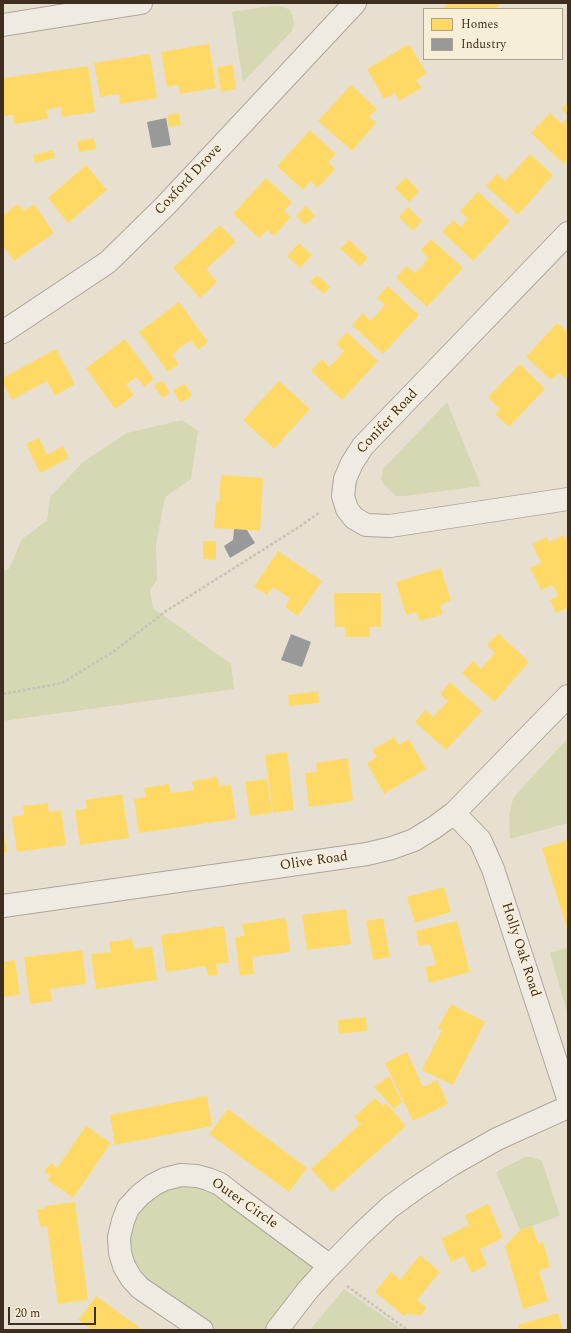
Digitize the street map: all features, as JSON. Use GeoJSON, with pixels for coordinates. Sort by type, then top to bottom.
{"type":"FeatureCollection","features":[{"type":"Feature","properties":{"kind":"street"},"geometry":{"type":"LineString","coordinates":[[3,25],[141,3]]}},
{"type":"Feature","properties":{"kind":"street","name":"Coxford Drove"},"geometry":{"type":"LineString","coordinates":[[3,332],[108,262],[166,205],[355,3]]}},
{"type":"Feature","properties":{"kind":"street","name":"Conifer Road"},"geometry":{"type":"LineString","coordinates":[[343,496],[345,479],[352,463],[363,446],[568,233]]}},
{"type":"Feature","properties":{"kind":"street"},"geometry":{"type":"LineString","coordinates":[[343,496],[346,509],[354,518],[366,525],[390,526],[568,498]]}},
{"type":"Feature","properties":{"kind":"street","name":"Olive Road"},"geometry":{"type":"LineString","coordinates":[[3,906],[367,854],[392,848],[414,840],[435,827],[454,812],[568,696]]}},
{"type":"Feature","properties":{"kind":"street","name":"Holly Oak Road"},"geometry":{"type":"LineString","coordinates":[[454,812],[480,840],[493,869],[568,1098]]}},
{"type":"Feature","properties":{"kind":"street"},"geometry":{"type":"LineString","coordinates":[[277,1330],[307,1291],[360,1235],[390,1207],[451,1165],[497,1139],[568,1107]]}},
{"type":"Feature","properties":{"kind":"street","name":"Outer Circle"},"geometry":{"type":"LineString","coordinates":[[202,1330],[140,1288],[131,1278],[124,1266],[120,1253],[119,1237],[128,1208],[140,1195],[153,1185],[165,1179],[181,1175],[197,1176],[220,1184],[328,1269]]}},
{"type":"Feature","properties":{"kind":"path"},"geometry":{"type":"LineString","coordinates":[[3,694],[62,683],[113,652],[166,611],[343,496]]}},
{"type":"Feature","properties":{"kind":"path"},"geometry":{"type":"LineString","coordinates":[[328,1269],[405,1328],[404,1330]]}},
{"type":"Feature","properties":{"kind":"green space"},"geometry":{"type":"Polygon","coordinates":[[[270,6],[282,6],[290,10],[293,16],[294,24],[291,32],[243,82],[232,12],[270,6]]]}},
{"type":"Feature","properties":{"kind":"green space"},"geometry":{"type":"Polygon","coordinates":[[[447,402],[481,486],[396,496],[384,485],[381,479],[383,469],[447,402]]]}},
{"type":"Feature","properties":{"kind":"green space"},"geometry":{"type":"Polygon","coordinates":[[[182,420],[198,431],[191,479],[165,497],[156,545],[157,580],[150,590],[153,608],[231,664],[234,689],[3,721],[3,571],[9,569],[22,539],[47,521],[50,497],[83,462],[127,433],[182,420]]]}},
{"type":"Feature","properties":{"kind":"green space"},"geometry":{"type":"Polygon","coordinates":[[[568,738],[568,823],[510,839],[509,815],[513,799],[568,738]]]}},
{"type":"Feature","properties":{"kind":"green space"},"geometry":{"type":"Polygon","coordinates":[[[568,947],[568,1016],[550,953],[568,947]]]}},
{"type":"Feature","properties":{"kind":"green space"},"geometry":{"type":"Polygon","coordinates":[[[525,1157],[532,1157],[542,1161],[560,1216],[520,1230],[496,1172],[525,1157]]]}},
{"type":"Feature","properties":{"kind":"green space"},"geometry":{"type":"Polygon","coordinates":[[[197,1176],[330,1266],[277,1330],[202,1330],[140,1288],[123,1221],[128,1208],[197,1176]]]}},
{"type":"Feature","properties":{"kind":"green space"},"geometry":{"type":"Polygon","coordinates":[[[344,1289],[402,1329],[310,1330],[344,1289]]]}},
{"type":"Feature","properties":{"kind":"building: Homes"},"geometry":{"type":"Polygon","coordinates":[[[448,3],[501,3],[497,8],[443,8],[448,3]]]}},
{"type":"Feature","properties":{"kind":"building: Homes"},"geometry":{"type":"Polygon","coordinates":[[[209,44],[216,88],[180,94],[178,85],[167,87],[161,52],[209,44]]]}},
{"type":"Feature","properties":{"kind":"building: Homes"},"geometry":{"type":"Polygon","coordinates":[[[409,44],[427,74],[416,80],[422,88],[399,101],[395,93],[384,99],[367,69],[409,44]]]}},
{"type":"Feature","properties":{"kind":"building: Homes"},"geometry":{"type":"Polygon","coordinates":[[[150,54],[157,98],[120,104],[119,94],[100,97],[94,63],[150,54]]]}},
{"type":"Feature","properties":{"kind":"building: Homes"},"geometry":{"type":"Polygon","coordinates":[[[233,65],[236,89],[221,92],[217,67],[233,65]]]}},
{"type":"Feature","properties":{"kind":"building: Homes"},"geometry":{"type":"Polygon","coordinates":[[[88,66],[95,112],[62,117],[61,107],[46,110],[48,119],[14,124],[13,115],[3,116],[3,78],[88,66]]]}},
{"type":"Feature","properties":{"kind":"building: Homes"},"geometry":{"type":"Polygon","coordinates":[[[351,85],[377,109],[369,117],[376,123],[352,151],[318,121],[351,85]]]}},
{"type":"Feature","properties":{"kind":"building: Homes"},"geometry":{"type":"Polygon","coordinates":[[[568,101],[568,115],[561,109],[568,101]]]}},
{"type":"Feature","properties":{"kind":"building: Homes"},"geometry":{"type":"Polygon","coordinates":[[[179,113],[181,125],[169,127],[167,115],[179,113]]]}},
{"type":"Feature","properties":{"kind":"building: Homes"},"geometry":{"type":"Polygon","coordinates":[[[550,113],[562,124],[568,118],[568,160],[564,164],[531,133],[550,113]]]}},
{"type":"Feature","properties":{"kind":"building: Homes"},"geometry":{"type":"Polygon","coordinates":[[[310,130],[336,154],[328,162],[335,169],[318,188],[311,181],[303,190],[277,166],[310,130]]]}},
{"type":"Feature","properties":{"kind":"building: Homes"},"geometry":{"type":"Polygon","coordinates":[[[94,138],[96,149],[79,152],[77,141],[94,138]]]}},
{"type":"Feature","properties":{"kind":"building: Homes"},"geometry":{"type":"Polygon","coordinates":[[[53,150],[55,158],[35,163],[33,155],[53,150]]]}},
{"type":"Feature","properties":{"kind":"building: Homes"},"geometry":{"type":"Polygon","coordinates":[[[530,154],[553,175],[518,215],[486,186],[497,174],[505,181],[530,154]]]}},
{"type":"Feature","properties":{"kind":"building: Homes"},"geometry":{"type":"Polygon","coordinates":[[[86,165],[107,190],[68,223],[48,198],[86,165]]]}},
{"type":"Feature","properties":{"kind":"building: Homes"},"geometry":{"type":"Polygon","coordinates":[[[406,177],[419,191],[409,202],[395,188],[406,177]]]}},
{"type":"Feature","properties":{"kind":"building: Homes"},"geometry":{"type":"Polygon","coordinates":[[[266,178],[292,202],[284,211],[291,217],[274,236],[267,230],[259,238],[233,214],[266,178]]]}},
{"type":"Feature","properties":{"kind":"building: Homes"},"geometry":{"type":"Polygon","coordinates":[[[478,192],[510,221],[473,261],[442,232],[453,220],[461,227],[468,219],[460,211],[478,192]]]}},
{"type":"Feature","properties":{"kind":"building: Homes"},"geometry":{"type":"Polygon","coordinates":[[[18,204],[24,211],[34,204],[54,233],[14,261],[3,246],[3,215],[18,204]]]}},
{"type":"Feature","properties":{"kind":"building: Homes"},"geometry":{"type":"Polygon","coordinates":[[[306,206],[315,216],[305,225],[296,216],[306,206]]]}},
{"type":"Feature","properties":{"kind":"building: Homes"},"geometry":{"type":"Polygon","coordinates":[[[408,207],[422,221],[413,231],[399,217],[408,207]]]}},
{"type":"Feature","properties":{"kind":"building: Homes"},"geometry":{"type":"Polygon","coordinates":[[[220,225],[236,242],[206,269],[217,282],[200,298],[173,268],[220,225]]]}},
{"type":"Feature","properties":{"kind":"building: Homes"},"geometry":{"type":"Polygon","coordinates":[[[431,239],[463,268],[427,307],[396,278],[406,266],[415,273],[422,266],[428,258],[421,250],[431,239]]]}},
{"type":"Feature","properties":{"kind":"building: Homes"},"geometry":{"type":"Polygon","coordinates":[[[349,240],[368,258],[360,266],[340,249],[349,240]]]}},
{"type":"Feature","properties":{"kind":"building: Homes"},"geometry":{"type":"Polygon","coordinates":[[[299,243],[312,255],[300,268],[287,256],[299,243]]]}},
{"type":"Feature","properties":{"kind":"building: Homes"},"geometry":{"type":"Polygon","coordinates":[[[317,275],[330,287],[324,294],[310,282],[317,275]]]}},
{"type":"Feature","properties":{"kind":"building: Homes"},"geometry":{"type":"Polygon","coordinates":[[[388,286],[419,315],[383,354],[352,325],[363,313],[370,321],[378,313],[385,305],[377,298],[388,286]]]}},
{"type":"Feature","properties":{"kind":"building: Homes"},"geometry":{"type":"Polygon","coordinates":[[[179,302],[208,342],[198,350],[191,340],[181,347],[172,355],[179,364],[168,372],[139,332],[179,302]]]}},
{"type":"Feature","properties":{"kind":"building: Homes"},"geometry":{"type":"Polygon","coordinates":[[[557,323],[568,332],[568,377],[566,379],[559,373],[551,380],[526,357],[557,323]]]}},
{"type":"Feature","properties":{"kind":"building: Homes"},"geometry":{"type":"Polygon","coordinates":[[[347,332],[378,361],[342,400],[311,371],[322,359],[329,367],[337,359],[344,351],[336,344],[347,332]]]}},
{"type":"Feature","properties":{"kind":"building: Homes"},"geometry":{"type":"Polygon","coordinates":[[[125,339],[154,379],[144,387],[137,377],[126,384],[134,395],[115,409],[86,368],[125,339]]]}},
{"type":"Feature","properties":{"kind":"building: Homes"},"geometry":{"type":"Polygon","coordinates":[[[56,349],[75,384],[55,396],[47,381],[12,400],[3,384],[3,378],[56,349]]]}},
{"type":"Feature","properties":{"kind":"building: Homes"},"geometry":{"type":"Polygon","coordinates":[[[520,364],[545,389],[509,427],[495,414],[500,409],[488,397],[520,364]]]}},
{"type":"Feature","properties":{"kind":"building: Homes"},"geometry":{"type":"Polygon","coordinates":[[[162,380],[170,393],[162,398],[154,386],[162,380]]]}},
{"type":"Feature","properties":{"kind":"building: Homes"},"geometry":{"type":"Polygon","coordinates":[[[279,381],[310,409],[274,449],[243,420],[279,381]]]}},
{"type":"Feature","properties":{"kind":"building: Homes"},"geometry":{"type":"Polygon","coordinates":[[[185,384],[192,396],[180,403],[173,390],[185,384]]]}},
{"type":"Feature","properties":{"kind":"building: Homes"},"geometry":{"type":"Polygon","coordinates":[[[39,438],[47,455],[63,446],[69,458],[40,473],[26,444],[39,438]]]}},
{"type":"Feature","properties":{"kind":"building: Homes"},"geometry":{"type":"Polygon","coordinates":[[[221,475],[263,478],[260,531],[214,528],[216,502],[219,502],[221,475]]]}},
{"type":"Feature","properties":{"kind":"building: Homes"},"geometry":{"type":"Polygon","coordinates":[[[564,535],[568,544],[568,608],[556,613],[550,600],[558,596],[553,585],[541,590],[530,568],[541,563],[532,544],[547,537],[549,542],[564,535]]]}},
{"type":"Feature","properties":{"kind":"building: Homes"},"geometry":{"type":"Polygon","coordinates":[[[203,541],[216,541],[216,560],[203,559],[203,541]]]}},
{"type":"Feature","properties":{"kind":"building: Homes"},"geometry":{"type":"Polygon","coordinates":[[[278,551],[322,581],[298,616],[285,607],[290,598],[273,587],[267,595],[254,587],[278,551]]]}},
{"type":"Feature","properties":{"kind":"building: Homes"},"geometry":{"type":"Polygon","coordinates":[[[441,568],[451,601],[440,605],[443,614],[420,621],[416,612],[406,615],[396,582],[441,568]]]}},
{"type":"Feature","properties":{"kind":"building: Homes"},"geometry":{"type":"Polygon","coordinates":[[[334,593],[381,593],[381,627],[370,627],[370,637],[345,637],[345,627],[335,627],[334,593]]]}},
{"type":"Feature","properties":{"kind":"building: Homes"},"geometry":{"type":"Polygon","coordinates":[[[498,633],[529,662],[494,702],[462,673],[473,661],[481,669],[495,653],[487,645],[498,633]]]}},
{"type":"Feature","properties":{"kind":"building: Homes"},"geometry":{"type":"Polygon","coordinates":[[[450,682],[482,711],[446,750],[415,722],[425,710],[433,717],[448,701],[440,694],[450,682]]]}},
{"type":"Feature","properties":{"kind":"building: Homes"},"geometry":{"type":"Polygon","coordinates":[[[318,691],[319,703],[289,706],[288,695],[318,691]]]}},
{"type":"Feature","properties":{"kind":"building: Homes"},"geometry":{"type":"Polygon","coordinates":[[[394,737],[399,745],[409,739],[426,769],[384,794],[367,763],[377,757],[372,750],[394,737]]]}},
{"type":"Feature","properties":{"kind":"building: Homes"},"geometry":{"type":"Polygon","coordinates":[[[287,752],[294,810],[273,813],[265,755],[287,752]]]}},
{"type":"Feature","properties":{"kind":"building: Homes"},"geometry":{"type":"Polygon","coordinates":[[[348,758],[353,801],[309,807],[305,773],[317,772],[316,763],[348,758]]]}},
{"type":"Feature","properties":{"kind":"building: Homes"},"geometry":{"type":"Polygon","coordinates":[[[218,777],[219,786],[231,785],[236,819],[139,833],[134,799],[146,797],[144,788],[169,784],[171,793],[194,790],[192,781],[218,777]]]}},
{"type":"Feature","properties":{"kind":"building: Homes"},"geometry":{"type":"Polygon","coordinates":[[[267,779],[272,813],[250,816],[245,782],[267,779]]]}},
{"type":"Feature","properties":{"kind":"building: Homes"},"geometry":{"type":"Polygon","coordinates":[[[122,794],[129,838],[80,845],[75,810],[87,809],[85,800],[122,794]]]}},
{"type":"Feature","properties":{"kind":"building: Homes"},"geometry":{"type":"Polygon","coordinates":[[[48,803],[49,812],[61,810],[66,845],[17,852],[12,817],[24,815],[23,806],[48,803]]]}},
{"type":"Feature","properties":{"kind":"building: Homes"},"geometry":{"type":"Polygon","coordinates":[[[3,829],[7,852],[3,853],[3,829]]]}},
{"type":"Feature","properties":{"kind":"building: Homes"},"geometry":{"type":"Polygon","coordinates":[[[568,840],[568,932],[542,848],[568,840]]]}},
{"type":"Feature","properties":{"kind":"building: Homes"},"geometry":{"type":"Polygon","coordinates":[[[444,887],[451,912],[415,923],[407,897],[444,887]]]}},
{"type":"Feature","properties":{"kind":"building: Homes"},"geometry":{"type":"Polygon","coordinates":[[[346,909],[351,944],[307,950],[302,915],[346,909]]]}},
{"type":"Feature","properties":{"kind":"building: Homes"},"geometry":{"type":"Polygon","coordinates":[[[286,918],[290,952],[252,957],[254,974],[240,976],[235,937],[244,936],[242,924],[286,918]]]}},
{"type":"Feature","properties":{"kind":"building: Homes"},"geometry":{"type":"Polygon","coordinates":[[[383,918],[390,957],[373,960],[366,921],[383,918]]]}},
{"type":"Feature","properties":{"kind":"building: Homes"},"geometry":{"type":"Polygon","coordinates":[[[457,921],[470,972],[429,983],[425,967],[436,965],[430,944],[419,946],[416,931],[457,921]]]}},
{"type":"Feature","properties":{"kind":"building: Homes"},"geometry":{"type":"Polygon","coordinates":[[[224,926],[229,963],[216,964],[218,975],[208,976],[206,966],[166,972],[161,935],[224,926]]]}},
{"type":"Feature","properties":{"kind":"building: Homes"},"geometry":{"type":"Polygon","coordinates":[[[132,939],[134,949],[152,946],[157,980],[96,989],[91,954],[111,952],[109,942],[132,939]]]}},
{"type":"Feature","properties":{"kind":"building: Homes"},"geometry":{"type":"Polygon","coordinates":[[[82,950],[86,984],[50,989],[52,1001],[30,1004],[24,957],[82,950]]]}},
{"type":"Feature","properties":{"kind":"building: Homes"},"geometry":{"type":"Polygon","coordinates":[[[15,960],[20,995],[3,997],[3,962],[15,960]]]}},
{"type":"Feature","properties":{"kind":"building: Homes"},"geometry":{"type":"Polygon","coordinates":[[[451,1004],[485,1022],[453,1085],[422,1070],[442,1030],[438,1028],[451,1004]]]}},
{"type":"Feature","properties":{"kind":"building: Homes"},"geometry":{"type":"Polygon","coordinates":[[[366,1017],[367,1031],[339,1034],[338,1020],[366,1017]]]}},
{"type":"Feature","properties":{"kind":"building: Homes"},"geometry":{"type":"Polygon","coordinates":[[[407,1052],[423,1087],[437,1080],[448,1104],[413,1121],[385,1063],[407,1052]]]}},
{"type":"Feature","properties":{"kind":"building: Homes"},"geometry":{"type":"Polygon","coordinates":[[[389,1076],[402,1102],[394,1109],[374,1087],[389,1076]]]}},
{"type":"Feature","properties":{"kind":"building: Homes"},"geometry":{"type":"Polygon","coordinates":[[[207,1096],[212,1126],[115,1145],[110,1115],[207,1096]]]}},
{"type":"Feature","properties":{"kind":"building: Homes"},"geometry":{"type":"Polygon","coordinates":[[[375,1098],[383,1106],[386,1103],[406,1126],[332,1192],[311,1169],[360,1124],[354,1117],[375,1098]]]}},
{"type":"Feature","properties":{"kind":"building: Homes"},"geometry":{"type":"Polygon","coordinates":[[[228,1109],[307,1168],[289,1192],[209,1134],[228,1109]]]}},
{"type":"Feature","properties":{"kind":"building: Homes"},"geometry":{"type":"Polygon","coordinates":[[[86,1126],[111,1143],[73,1198],[48,1180],[51,1176],[44,1172],[51,1163],[57,1168],[86,1126]]]}},
{"type":"Feature","properties":{"kind":"building: Homes"},"geometry":{"type":"Polygon","coordinates":[[[75,1202],[88,1300],[58,1304],[47,1226],[40,1227],[37,1209],[45,1209],[45,1206],[75,1202]]]}},
{"type":"Feature","properties":{"kind":"building: Homes"},"geometry":{"type":"Polygon","coordinates":[[[488,1204],[503,1238],[480,1249],[487,1265],[471,1273],[464,1256],[451,1262],[441,1239],[469,1225],[465,1215],[488,1204]]]}},
{"type":"Feature","properties":{"kind":"building: Homes"},"geometry":{"type":"Polygon","coordinates":[[[532,1226],[538,1244],[543,1242],[550,1267],[539,1271],[548,1301],[523,1309],[505,1246],[520,1230],[532,1226]]]}},
{"type":"Feature","properties":{"kind":"building: Homes"},"geometry":{"type":"Polygon","coordinates":[[[420,1255],[440,1272],[417,1300],[427,1308],[421,1315],[406,1314],[404,1316],[375,1292],[391,1272],[400,1280],[420,1255]]]}},
{"type":"Feature","properties":{"kind":"building: Homes"},"geometry":{"type":"Polygon","coordinates":[[[96,1296],[143,1330],[92,1330],[78,1320],[96,1296]]]}},
{"type":"Feature","properties":{"kind":"building: Homes"},"geometry":{"type":"Polygon","coordinates":[[[558,1313],[563,1330],[519,1330],[518,1325],[558,1313]]]}},
{"type":"Feature","properties":{"kind":"building: Industry"},"geometry":{"type":"Polygon","coordinates":[[[166,118],[171,145],[152,148],[147,122],[166,118]]]}},
{"type":"Feature","properties":{"kind":"building: Industry"},"geometry":{"type":"Polygon","coordinates":[[[234,529],[247,530],[255,543],[230,558],[224,546],[233,540],[234,529]]]}},
{"type":"Feature","properties":{"kind":"building: Industry"},"geometry":{"type":"Polygon","coordinates":[[[291,634],[311,642],[302,667],[281,660],[291,634]]]}}]}
